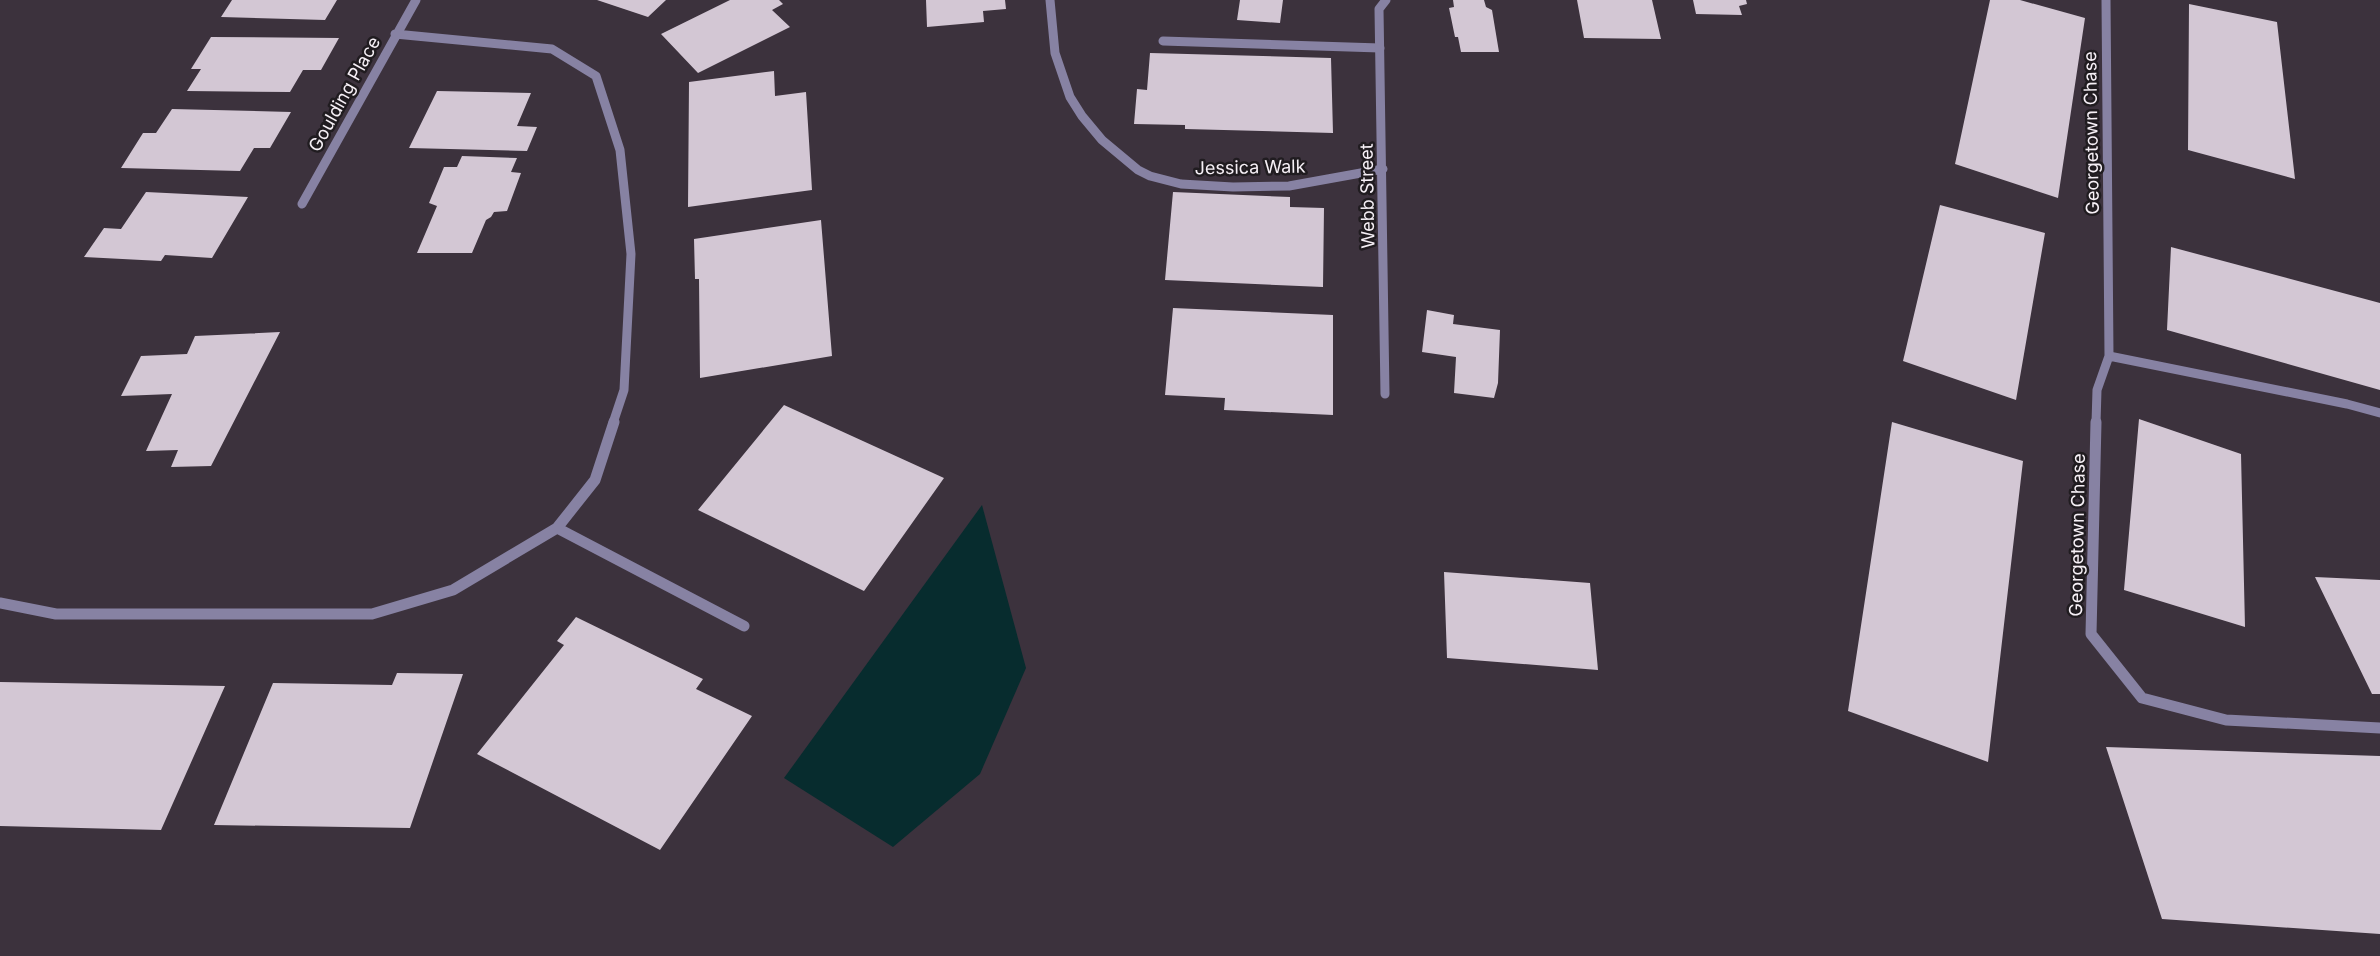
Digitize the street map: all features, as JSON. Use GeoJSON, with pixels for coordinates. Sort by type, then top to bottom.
{"type":"FeatureCollection","features":[{"type":"Feature","properties":{"kind":"street","name":"Goulding Place"},"geometry":{"type":"LineString","coordinates":[[302,204],[416,0]]}},
{"type":"Feature","properties":{"kind":"street","name":"Jessica Walk"},"geometry":{"type":"LineString","coordinates":[[1050,0],[1055,53],[1070,96],[1082,116],[1102,140],[1138,170],[1181,184],[1233,187],[1289,186],[1383,169]]}},
{"type":"Feature","properties":{"kind":"street","name":"Webb Street"},"geometry":{"type":"LineString","coordinates":[[1385,394],[1383,169],[1379,10],[1386,0]]}},
{"type":"Feature","properties":{"kind":"street","name":"Georgetown Chase"},"geometry":{"type":"LineString","coordinates":[[2106,0],[2109,356],[2097,390],[2091,634],[2142,698],[2226,720],[2380,728]]}},
{"type":"Feature","properties":{"kind":"street"},"geometry":{"type":"LineString","coordinates":[[0,604],[56,614],[372,614],[453,590],[557,528],[595,480],[624,390],[631,254],[620,150],[596,76],[552,49],[396,34]]}},
{"type":"Feature","properties":{"kind":"street"},"geometry":{"type":"LineString","coordinates":[[1163,41],[1380,48]]}},
{"type":"Feature","properties":{"kind":"street"},"geometry":{"type":"LineString","coordinates":[[2109,356],[2347,404],[2380,413]]}},
{"type":"Feature","properties":{"kind":"street"},"geometry":{"type":"LineString","coordinates":[[557,528],[744,626]]}},
{"type":"Feature","properties":{"kind":"shaded area"},"geometry":{"type":"Polygon","coordinates":[[[982,505],[1026,668],[980,774],[893,847],[784,778],[982,505]]]}},
{"type":"Feature","properties":{"kind":"building"},"geometry":{"type":"Polygon","coordinates":[[[232,0],[337,0],[325,20],[221,17],[232,0]]]}},
{"type":"Feature","properties":{"kind":"building"},"geometry":{"type":"Polygon","coordinates":[[[597,0],[666,0],[648,17],[597,0]]]}},
{"type":"Feature","properties":{"kind":"building"},"geometry":{"type":"Polygon","coordinates":[[[730,0],[779,0],[783,4],[772,10],[790,27],[698,73],[661,34],[730,0]]]}},
{"type":"Feature","properties":{"kind":"building"},"geometry":{"type":"Polygon","coordinates":[[[926,0],[1005,0],[1006,9],[983,11],[984,22],[927,27],[926,0]]]}},
{"type":"Feature","properties":{"kind":"building"},"geometry":{"type":"Polygon","coordinates":[[[1240,0],[1283,0],[1280,23],[1237,20],[1240,0]]]}},
{"type":"Feature","properties":{"kind":"building"},"geometry":{"type":"Polygon","coordinates":[[[1453,0],[1484,0],[1486,7],[1492,10],[1499,52],[1461,52],[1458,37],[1455,37],[1449,8],[1454,7],[1453,0]]]}},
{"type":"Feature","properties":{"kind":"building"},"geometry":{"type":"Polygon","coordinates":[[[1577,0],[1652,0],[1661,39],[1584,38],[1577,0]]]}},
{"type":"Feature","properties":{"kind":"building"},"geometry":{"type":"Polygon","coordinates":[[[1693,0],[1746,0],[1747,4],[1739,6],[1742,15],[1696,14],[1693,0]]]}},
{"type":"Feature","properties":{"kind":"building"},"geometry":{"type":"Polygon","coordinates":[[[1990,0],[2020,0],[2085,18],[2058,198],[1955,164],[1990,0]]]}},
{"type":"Feature","properties":{"kind":"building"},"geometry":{"type":"Polygon","coordinates":[[[2189,4],[2277,22],[2295,179],[2188,150],[2189,4]]]}},
{"type":"Feature","properties":{"kind":"building"},"geometry":{"type":"Polygon","coordinates":[[[211,37],[339,38],[321,70],[303,70],[290,92],[187,91],[201,69],[191,69],[211,37]]]}},
{"type":"Feature","properties":{"kind":"building"},"geometry":{"type":"Polygon","coordinates":[[[1150,53],[1331,58],[1333,133],[1185,129],[1185,125],[1134,124],[1137,89],[1147,90],[1150,53]]]}},
{"type":"Feature","properties":{"kind":"building"},"geometry":{"type":"Polygon","coordinates":[[[774,71],[775,96],[806,92],[812,190],[688,207],[689,82],[774,71]]]}},
{"type":"Feature","properties":{"kind":"building"},"geometry":{"type":"Polygon","coordinates":[[[437,91],[531,93],[517,126],[537,127],[527,151],[409,148],[437,91]]]}},
{"type":"Feature","properties":{"kind":"building"},"geometry":{"type":"Polygon","coordinates":[[[172,109],[291,112],[270,148],[254,148],[240,171],[121,168],[143,133],[156,133],[172,109]]]}},
{"type":"Feature","properties":{"kind":"building"},"geometry":{"type":"Polygon","coordinates":[[[462,156],[517,158],[511,172],[521,173],[507,211],[494,212],[486,220],[472,253],[417,253],[437,206],[429,203],[444,167],[457,167],[462,156]]]}},
{"type":"Feature","properties":{"kind":"building"},"geometry":{"type":"Polygon","coordinates":[[[146,192],[248,197],[212,258],[165,255],[161,261],[84,257],[104,228],[121,229],[146,192]]]}},
{"type":"Feature","properties":{"kind":"building"},"geometry":{"type":"Polygon","coordinates":[[[1173,192],[1290,197],[1290,207],[1324,208],[1323,287],[1165,280],[1173,192]]]}},
{"type":"Feature","properties":{"kind":"building"},"geometry":{"type":"Polygon","coordinates":[[[1940,205],[2045,233],[2016,400],[1903,361],[1940,205]]]}},
{"type":"Feature","properties":{"kind":"building"},"geometry":{"type":"Polygon","coordinates":[[[821,220],[832,356],[700,378],[699,279],[695,279],[694,239],[821,220]]]}},
{"type":"Feature","properties":{"kind":"building"},"geometry":{"type":"Polygon","coordinates":[[[2171,247],[2380,303],[2380,390],[2167,330],[2171,247]]]}},
{"type":"Feature","properties":{"kind":"building"},"geometry":{"type":"Polygon","coordinates":[[[1173,308],[1333,315],[1333,415],[1224,410],[1225,398],[1165,395],[1173,308]]]}},
{"type":"Feature","properties":{"kind":"building"},"geometry":{"type":"Polygon","coordinates":[[[1427,310],[1454,315],[1453,324],[1500,330],[1498,383],[1494,398],[1454,393],[1456,357],[1422,352],[1427,310]]]}},
{"type":"Feature","properties":{"kind":"building"},"geometry":{"type":"Polygon","coordinates":[[[280,332],[211,466],[171,467],[178,450],[146,451],[172,394],[121,396],[141,356],[187,354],[195,336],[280,332]]]}},
{"type":"Feature","properties":{"kind":"building"},"geometry":{"type":"Polygon","coordinates":[[[784,405],[944,478],[864,591],[698,510],[784,405]]]}},
{"type":"Feature","properties":{"kind":"building"},"geometry":{"type":"Polygon","coordinates":[[[2139,419],[2241,454],[2245,627],[2124,590],[2139,419]]]}},
{"type":"Feature","properties":{"kind":"building"},"geometry":{"type":"Polygon","coordinates":[[[1892,422],[2023,461],[1988,762],[1848,711],[1892,422]]]}},
{"type":"Feature","properties":{"kind":"building"},"geometry":{"type":"Polygon","coordinates":[[[1444,572],[1590,583],[1598,670],[1447,658],[1444,572]]]}},
{"type":"Feature","properties":{"kind":"building"},"geometry":{"type":"Polygon","coordinates":[[[2315,577],[2380,580],[2380,694],[2372,694],[2315,577]]]}},
{"type":"Feature","properties":{"kind":"building"},"geometry":{"type":"Polygon","coordinates":[[[576,617],[703,679],[696,689],[752,716],[660,850],[477,754],[564,645],[557,641],[576,617]]]}},
{"type":"Feature","properties":{"kind":"building"},"geometry":{"type":"Polygon","coordinates":[[[397,673],[463,674],[410,828],[214,825],[273,683],[392,685],[397,673]]]}},
{"type":"Feature","properties":{"kind":"building"},"geometry":{"type":"Polygon","coordinates":[[[0,682],[225,686],[161,830],[0,826],[0,682]]]}},
{"type":"Feature","properties":{"kind":"building"},"geometry":{"type":"Polygon","coordinates":[[[2106,747],[2380,756],[2380,934],[2162,919],[2106,747]]]}}]}
